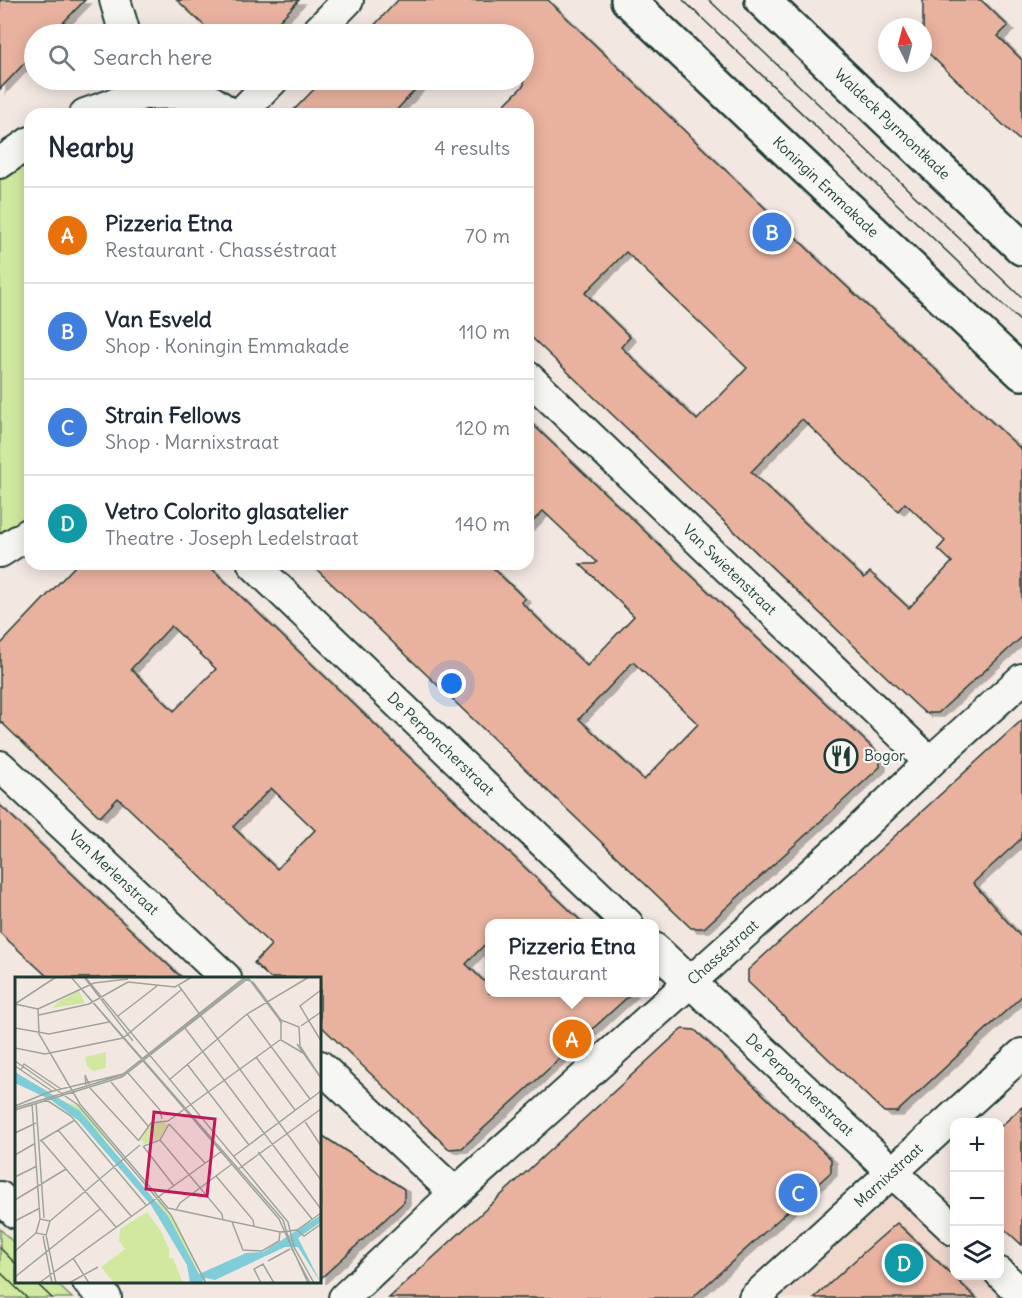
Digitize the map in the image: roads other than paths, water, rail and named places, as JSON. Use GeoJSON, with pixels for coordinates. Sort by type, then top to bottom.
{"type":"FeatureCollection","features":[{"type":"Feature","properties":{"kind":"main road","name":"Koningin Emmakade"},"geometry":{"type":"LineString","coordinates":[[628,0],[1022,373]]}},
{"type":"Feature","properties":{"kind":"main road","name":"Waldeck Pyrmontkade"},"geometry":{"type":"LineString","coordinates":[[762,0],[1022,249]]}},
{"type":"Feature","properties":{"kind":"street"},"geometry":{"type":"LineString","coordinates":[[115,0],[122,24]]}},
{"type":"Feature","properties":{"kind":"street"},"geometry":{"type":"LineString","coordinates":[[325,24],[348,0]]}},
{"type":"Feature","properties":{"kind":"street"},"geometry":{"type":"LineString","coordinates":[[97,108],[135,90]]}},
{"type":"Feature","properties":{"kind":"street"},"geometry":{"type":"LineString","coordinates":[[163,90],[210,100],[222,108]]}},
{"type":"Feature","properties":{"kind":"street"},"geometry":{"type":"LineString","coordinates":[[246,108],[263,90]]}},
{"type":"Feature","properties":{"kind":"street"},"geometry":{"type":"LineString","coordinates":[[0,163],[24,146]]}},
{"type":"Feature","properties":{"kind":"street","name":"Van Swietenstraat"},"geometry":{"type":"LineString","coordinates":[[534,383],[930,762]]}},
{"type":"Feature","properties":{"kind":"street"},"geometry":{"type":"LineString","coordinates":[[0,552],[24,537]]}},
{"type":"Feature","properties":{"kind":"street","name":"De Perponcherstraat"},"geometry":{"type":"LineString","coordinates":[[259,570],[623,919]]}},
{"type":"Feature","properties":{"kind":"street","name":"Chasséstraat"},"geometry":{"type":"LineString","coordinates":[[344,1298],[455,1193],[844,844],[1022,679]]}},
{"type":"Feature","properties":{"kind":"street","name":"Van Merlenstraat"},"geometry":{"type":"LineString","coordinates":[[0,766],[225,977]]}},
{"type":"Feature","properties":{"kind":"street","name":"De Perponcherstraat"},"geometry":{"type":"LineString","coordinates":[[659,953],[950,1226]]}},
{"type":"Feature","properties":{"kind":"street","name":"Marnixstraat"},"geometry":{"type":"LineString","coordinates":[[754,1298],[1022,1054]]}},
{"type":"Feature","properties":{"kind":"street"},"geometry":{"type":"LineString","coordinates":[[321,1067],[455,1193]]}},
{"type":"Feature","properties":{"kind":"street"},"geometry":{"type":"LineString","coordinates":[[0,1197],[15,1212]]}},
{"type":"Feature","properties":{"kind":"street"},"geometry":{"type":"LineString","coordinates":[[1004,1278],[1022,1295]]}},
{"type":"Feature","properties":{"kind":"street"},"geometry":{"type":"LineString","coordinates":[[90,1283],[106,1298]]}},
{"type":"Feature","properties":{"kind":"tram line"},"geometry":{"type":"LineString","coordinates":[[683,0],[1022,323]]}},
{"type":"Feature","properties":{"kind":"tram line"},"geometry":{"type":"LineString","coordinates":[[709,0],[1022,298]]}},
{"type":"Feature","properties":{"kind":"tram line"},"geometry":{"type":"LineString","coordinates":[[0,1248],[15,1263]]}},
{"type":"Feature","properties":{"kind":"tram line"},"geometry":{"type":"LineString","coordinates":[[0,1272],[27,1298]]}},
{"type":"Feature","properties":{"kind":"tram line"},"geometry":{"type":"LineString","coordinates":[[36,1283],[52,1298]]}},
{"type":"Feature","properties":{"kind":"place","name":"Van Esveld"},"geometry":{"type":"Point","coordinates":[772,232]}},
{"type":"Feature","properties":{"kind":"place","name":"Bogor"},"geometry":{"type":"Point","coordinates":[841,756]}},
{"type":"Feature","properties":{"kind":"place","name":"Pizzeria Etna"},"geometry":{"type":"Point","coordinates":[572,1039]}},
{"type":"Feature","properties":{"kind":"place","name":"Strain Fellows"},"geometry":{"type":"Point","coordinates":[798,1193]}},
{"type":"Feature","properties":{"kind":"place","name":"Vetro Colorito glasatelier"},"geometry":{"type":"Point","coordinates":[904,1263]}}]}
